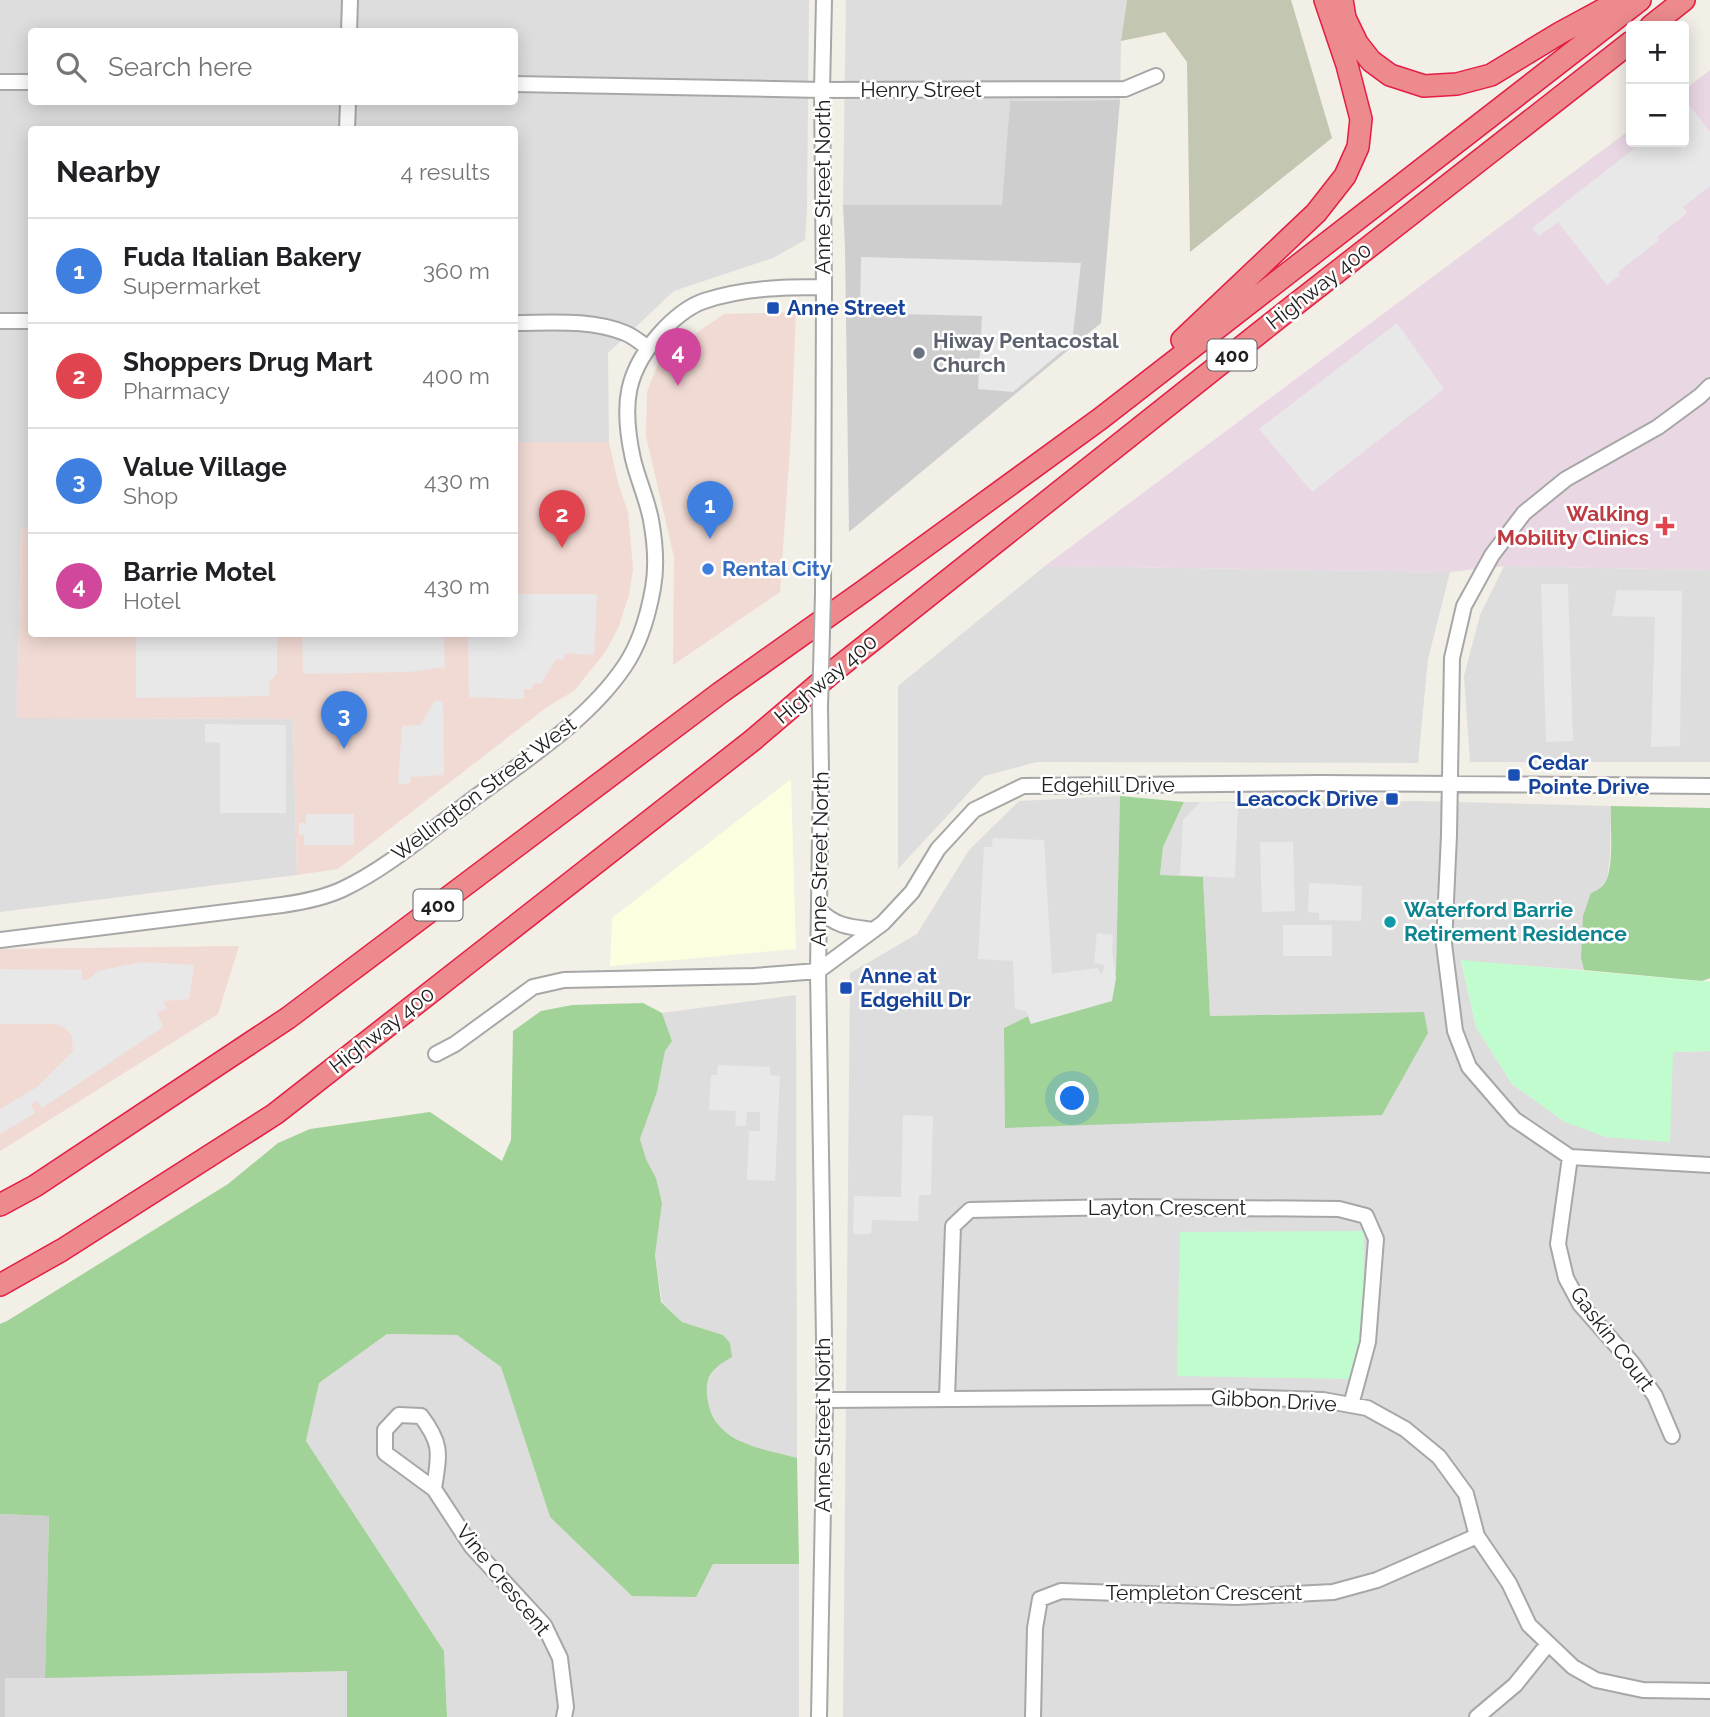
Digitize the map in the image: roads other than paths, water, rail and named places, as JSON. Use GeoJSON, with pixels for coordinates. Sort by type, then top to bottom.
{"type":"FeatureCollection","features":[{"type":"Feature","properties":{"kind":"highway"},"geometry":{"type":"LineString","coordinates":[[1330,2],[1345,18],[1357,43],[1371,61],[1391,75],[1424,86],[1457,84],[1491,75],[1621,0]]}},
{"type":"Feature","properties":{"kind":"highway","name":"Highway 400"},"geometry":{"type":"LineString","coordinates":[[0,1205],[35,1186],[288,1018],[720,693],[1100,419],[1640,0]]}},
{"type":"Feature","properties":{"kind":"highway"},"geometry":{"type":"LineString","coordinates":[[1657,21],[1684,0]]}},
{"type":"Feature","properties":{"kind":"highway"},"geometry":{"type":"LineString","coordinates":[[1100,419],[1316,214],[1345,176],[1358,147],[1361,119],[1330,2]]}},
{"type":"Feature","properties":{"kind":"highway","name":"Highway 400"},"geometry":{"type":"LineString","coordinates":[[0,1285],[62,1250],[275,1114],[752,740],[835,670],[1626,45]]}},
{"type":"Feature","properties":{"kind":"street"},"geometry":{"type":"LineString","coordinates":[[349,28],[350,0]]}},
{"type":"Feature","properties":{"kind":"street","name":"Anne Street North"},"geometry":{"type":"LineString","coordinates":[[819,1717],[825,1400],[818,971],[823,594],[824,0]]}},
{"type":"Feature","properties":{"kind":"street","name":"Henry Street"},"geometry":{"type":"LineString","coordinates":[[518,84],[822,90],[1125,89],[1156,76]]}},
{"type":"Feature","properties":{"kind":"street"},"geometry":{"type":"LineString","coordinates":[[0,82],[28,82]]}},
{"type":"Feature","properties":{"kind":"street"},"geometry":{"type":"LineString","coordinates":[[347,126],[348,105]]}},
{"type":"Feature","properties":{"kind":"street","name":"Wellington Street West"},"geometry":{"type":"LineString","coordinates":[[0,940],[282,905],[332,894],[360,880],[402,852],[572,725],[613,682],[634,650],[653,588],[655,548],[651,519],[634,460],[627,405],[633,374],[657,337],[682,312],[701,302],[754,289],[824,287]]}},
{"type":"Feature","properties":{"kind":"street"},"geometry":{"type":"LineString","coordinates":[[0,321],[28,321]]}},
{"type":"Feature","properties":{"kind":"street"},"geometry":{"type":"LineString","coordinates":[[518,323],[602,326],[626,333],[648,348]]}},
{"type":"Feature","properties":{"kind":"street"},"geometry":{"type":"LineString","coordinates":[[1710,386],[1658,427],[1566,479],[1524,513],[1492,555],[1464,606],[1452,658],[1444,944],[1455,1031],[1469,1068],[1514,1119],[1570,1157],[1710,1165]]}},
{"type":"Feature","properties":{"kind":"street","name":"Edgehill Drive"},"geometry":{"type":"LineString","coordinates":[[818,971],[883,923],[912,892],[938,849],[974,810],[1023,786],[1300,783],[1710,786]]}},
{"type":"Feature","properties":{"kind":"street"},"geometry":{"type":"LineString","coordinates":[[819,910],[834,922],[874,930]]}},
{"type":"Feature","properties":{"kind":"street"},"geometry":{"type":"LineString","coordinates":[[436,1054],[455,1044],[533,987],[564,980],[754,976],[818,971]]}},
{"type":"Feature","properties":{"kind":"street","name":"Gaskin Court"},"geometry":{"type":"LineString","coordinates":[[1570,1157],[1559,1244],[1566,1278],[1580,1304],[1632,1363],[1655,1395],[1672,1436]]}},
{"type":"Feature","properties":{"kind":"street","name":"Layton Crescent"},"geometry":{"type":"LineString","coordinates":[[947,1398],[953,1226],[970,1210],[1124,1207],[1339,1209],[1366,1216],[1376,1240],[1368,1342],[1351,1405]]}},
{"type":"Feature","properties":{"kind":"street","name":"Gibbon Drive"},"geometry":{"type":"LineString","coordinates":[[825,1400],[1231,1397],[1323,1400],[1367,1409],[1405,1429],[1438,1457],[1466,1494],[1477,1536],[1509,1583],[1529,1625],[1573,1667],[1596,1680],[1643,1690],[1710,1691]]}},
{"type":"Feature","properties":{"kind":"street","name":"Vine Crescent"},"geometry":{"type":"LineString","coordinates":[[434,1489],[439,1457],[434,1433],[421,1416],[399,1415],[384,1430],[385,1453],[434,1489],[472,1547],[544,1625],[559,1658],[566,1707],[564,1717]]}},
{"type":"Feature","properties":{"kind":"street","name":"Templeton Crescent"},"geometry":{"type":"LineString","coordinates":[[1032,1717],[1035,1628],[1040,1599],[1061,1591],[1236,1597],[1333,1592],[1377,1580],[1477,1536]]}},
{"type":"Feature","properties":{"kind":"street"},"geometry":{"type":"LineString","coordinates":[[1477,1717],[1515,1685],[1548,1644]]}},
{"type":"Feature","properties":{"kind":"place","name":"Anne Street"},"geometry":{"type":"Point","coordinates":[773,308]}},
{"type":"Feature","properties":{"kind":"place","name":"Hiway Pentacostal Church"},"geometry":{"type":"Point","coordinates":[919,353]}},
{"type":"Feature","properties":{"kind":"place","name":"Barrie Motel"},"geometry":{"type":"Point","coordinates":[678,386]}},
{"type":"Feature","properties":{"kind":"place","name":"Walking Mobility Clinics"},"geometry":{"type":"Point","coordinates":[1665,526]}},
{"type":"Feature","properties":{"kind":"place","name":"Fuda Italian Bakery"},"geometry":{"type":"Point","coordinates":[710,539]}},
{"type":"Feature","properties":{"kind":"place","name":"Shoppers Drug Mart"},"geometry":{"type":"Point","coordinates":[562,548]}},
{"type":"Feature","properties":{"kind":"place","name":"Rental City"},"geometry":{"type":"Point","coordinates":[708,569]}},
{"type":"Feature","properties":{"kind":"place","name":"Value Village"},"geometry":{"type":"Point","coordinates":[344,749]}},
{"type":"Feature","properties":{"kind":"place","name":"Cedar Pointe Drive"},"geometry":{"type":"Point","coordinates":[1514,775]}},
{"type":"Feature","properties":{"kind":"place","name":"Leacock Drive"},"geometry":{"type":"Point","coordinates":[1392,799]}},
{"type":"Feature","properties":{"kind":"place","name":"Waterford Barrie Retirement Residence"},"geometry":{"type":"Point","coordinates":[1390,922]}},
{"type":"Feature","properties":{"kind":"place","name":"Anne at Edgehill Dr"},"geometry":{"type":"Point","coordinates":[846,988]}}]}
